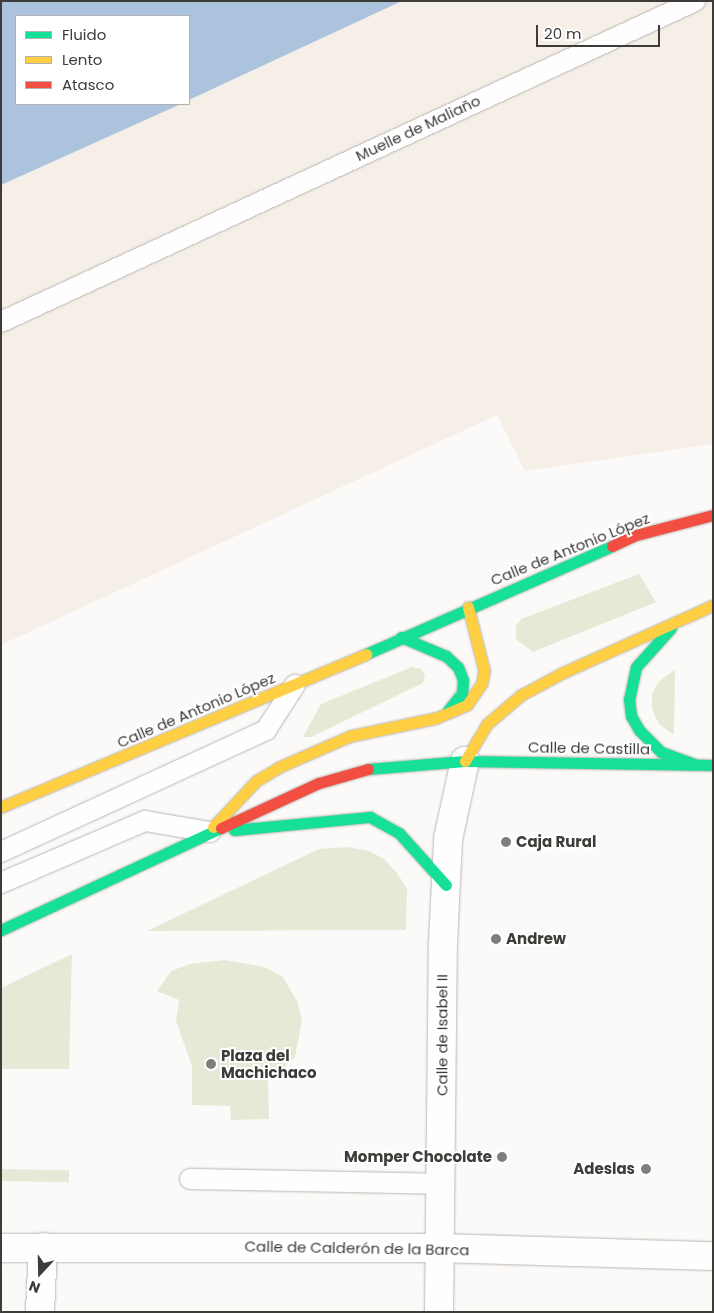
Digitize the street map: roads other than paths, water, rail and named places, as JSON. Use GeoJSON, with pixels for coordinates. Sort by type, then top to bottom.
{"type":"FeatureCollection","features":[{"type":"Feature","properties":{"kind":"main road","name":"Calle de Antonio López"},"geometry":{"type":"LineString","coordinates":[[1,807],[295,685],[468,607],[636,535],[713,515]]}},
{"type":"Feature","properties":{"kind":"main road"},"geometry":{"type":"LineString","coordinates":[[1,930],[319,783],[356,770],[465,761],[488,724],[521,695],[562,672],[713,605]]}},
{"type":"Feature","properties":{"kind":"main road"},"geometry":{"type":"LineString","coordinates":[[210,832],[218,818],[244,793],[279,767],[350,736],[436,718],[467,705],[482,683],[482,656],[473,635],[468,607]]}},
{"type":"Feature","properties":{"kind":"main road"},"geometry":{"type":"LineString","coordinates":[[678,620],[636,668],[629,699],[631,716],[644,736],[661,752],[695,765]]}},
{"type":"Feature","properties":{"kind":"main road"},"geometry":{"type":"LineString","coordinates":[[400,637],[446,656],[458,668],[463,680],[462,693],[455,705],[436,718]]}},
{"type":"Feature","properties":{"kind":"main road","name":"Calle de Castilla"},"geometry":{"type":"LineString","coordinates":[[465,761],[713,765]]}},
{"type":"Feature","properties":{"kind":"main road"},"geometry":{"type":"LineString","coordinates":[[210,832],[370,817],[399,833],[422,855],[446,885]]}},
{"type":"Feature","properties":{"kind":"street","name":"Calle de Isabel II"},"geometry":{"type":"LineString","coordinates":[[439,1312],[448,839],[465,761]]}},
{"type":"Feature","properties":{"kind":"street"},"geometry":{"type":"LineString","coordinates":[[40,1312],[43,1247]]}},
{"type":"Feature","properties":{"kind":"street","name":"Calle de Calderón de la Barca"},"geometry":{"type":"LineString","coordinates":[[1,1248],[439,1248],[713,1256]]}},
{"type":"Feature","properties":{"kind":"lane","name":"Muelle de Maliaño"},"geometry":{"type":"LineString","coordinates":[[1,322],[142,254],[695,1]]}},
{"type":"Feature","properties":{"kind":"lane"},"geometry":{"type":"LineString","coordinates":[[1,852],[266,730],[295,685]]}},
{"type":"Feature","properties":{"kind":"lane"},"geometry":{"type":"LineString","coordinates":[[1,883],[146,821],[210,832]]}},
{"type":"Feature","properties":{"kind":"lane"},"geometry":{"type":"LineString","coordinates":[[190,1179],[441,1184]]}},
{"type":"Feature","properties":{"kind":"water"},"geometry":{"type":"Polygon","coordinates":[[[1,1],[402,1],[190,100],[190,15],[15,15],[15,105],[179,105],[1,185],[1,1]]]}},
{"type":"Feature","properties":{"kind":"place","name":"Caja Rural"},"geometry":{"type":"Point","coordinates":[506,842]}},
{"type":"Feature","properties":{"kind":"place","name":"Andrew"},"geometry":{"type":"Point","coordinates":[496,939]}},
{"type":"Feature","properties":{"kind":"place","name":"Plaza del Machichaco"},"geometry":{"type":"Point","coordinates":[211,1064]}},
{"type":"Feature","properties":{"kind":"place","name":"Momper Chocolate"},"geometry":{"type":"Point","coordinates":[502,1157]}},
{"type":"Feature","properties":{"kind":"place","name":"Adeslas"},"geometry":{"type":"Point","coordinates":[646,1169]}}]}
